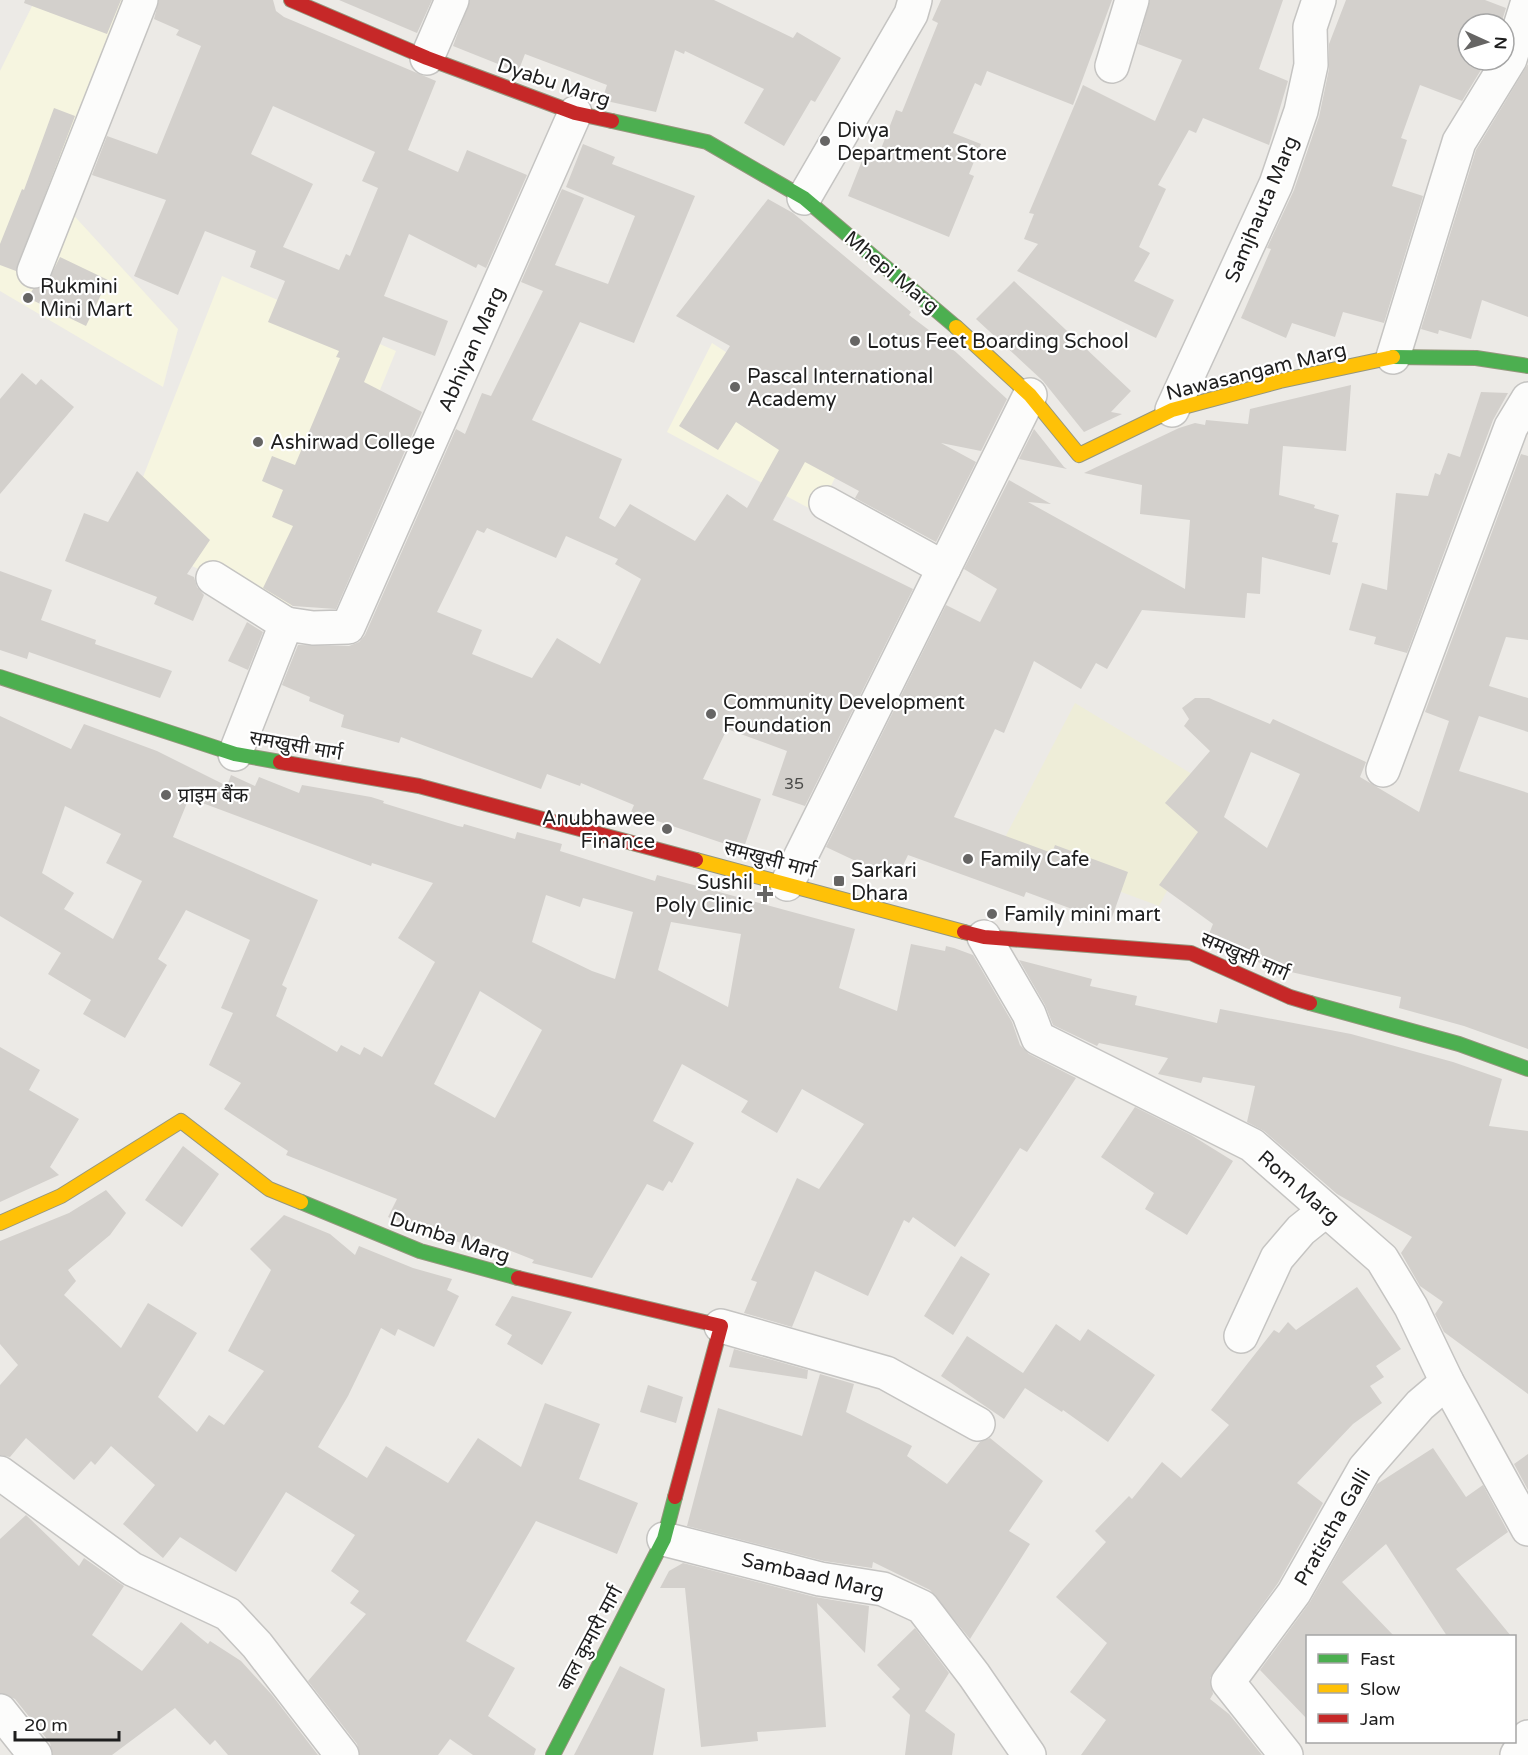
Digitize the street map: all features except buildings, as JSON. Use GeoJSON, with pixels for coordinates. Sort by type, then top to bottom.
{"type":"FeatureCollection","features":[{"type":"Feature","properties":{"kind":"street"},"geometry":{"type":"LineString","coordinates":[[34,271],[141,0]]}},
{"type":"Feature","properties":{"kind":"street","name":"Dyabu Marg"},"geometry":{"type":"LineString","coordinates":[[291,0],[427,58],[575,113],[707,142],[804,198]]}},
{"type":"Feature","properties":{"kind":"street"},"geometry":{"type":"LineString","coordinates":[[427,58],[452,0]]}},
{"type":"Feature","properties":{"kind":"street"},"geometry":{"type":"LineString","coordinates":[[804,198],[911,14],[915,0]]}},
{"type":"Feature","properties":{"kind":"street"},"geometry":{"type":"LineString","coordinates":[[1112,66],[1132,0]]}},
{"type":"Feature","properties":{"kind":"street","name":"Samjhauta Marg"},"geometry":{"type":"LineString","coordinates":[[1172,410],[1276,184],[1301,111],[1311,65],[1310,27],[1319,0]]}},
{"type":"Feature","properties":{"kind":"street"},"geometry":{"type":"LineString","coordinates":[[1394,357],[1459,142],[1510,59],[1528,1]]}},
{"type":"Feature","properties":{"kind":"street","name":"Abhiyan Marg"},"geometry":{"type":"LineString","coordinates":[[213,578],[286,624],[313,628],[348,627],[575,113]]}},
{"type":"Feature","properties":{"kind":"street","name":"Mhepi Marg"},"geometry":{"type":"LineString","coordinates":[[804,198],[931,304],[1030,395]]}},
{"type":"Feature","properties":{"kind":"street","name":"Nawasangam Marg"},"geometry":{"type":"LineString","coordinates":[[1030,395],[1079,455],[1172,410],[1280,381],[1394,357],[1476,358],[1528,366]]}},
{"type":"Feature","properties":{"kind":"street"},"geometry":{"type":"LineString","coordinates":[[787,884],[1030,395]]}},
{"type":"Feature","properties":{"kind":"street"},"geometry":{"type":"LineString","coordinates":[[1383,770],[1511,427],[1528,399]]}},
{"type":"Feature","properties":{"kind":"street"},"geometry":{"type":"LineString","coordinates":[[826,502],[944,568]]}},
{"type":"Feature","properties":{"kind":"street"},"geometry":{"type":"LineString","coordinates":[[235,754],[286,624]]}},
{"type":"Feature","properties":{"kind":"street","name":"समखुसी मार्ग"},"geometry":{"type":"LineString","coordinates":[[0,677],[235,754],[419,786],[984,936],[1191,952],[1290,997],[1459,1044],[1528,1069]]}},
{"type":"Feature","properties":{"kind":"street","name":"Rom Marg"},"geometry":{"type":"LineString","coordinates":[[984,936],[1029,1014],[1038,1038],[1252,1145],[1382,1259],[1411,1307],[1447,1382],[1528,1529]]}},
{"type":"Feature","properties":{"kind":"street","name":"Dumba Marg"},"geometry":{"type":"LineString","coordinates":[[0,1223],[62,1196],[181,1121],[269,1189],[420,1251],[561,1290],[721,1326]]}},
{"type":"Feature","properties":{"kind":"street"},"geometry":{"type":"LineString","coordinates":[[1241,1336],[1277,1258],[1301,1230],[1326,1210]]}},
{"type":"Feature","properties":{"kind":"street"},"geometry":{"type":"LineString","coordinates":[[664,1539],[721,1326],[886,1372],[978,1424]]}},
{"type":"Feature","properties":{"kind":"street","name":"Pratistha Galli"},"geometry":{"type":"LineString","coordinates":[[1286,1755],[1228,1682],[1294,1593],[1365,1468],[1420,1405],[1447,1382]]}},
{"type":"Feature","properties":{"kind":"street"},"geometry":{"type":"LineString","coordinates":[[0,1473],[132,1569],[228,1614],[257,1644],[342,1755]]}},
{"type":"Feature","properties":{"kind":"street","name":"बाल कुमारी मार्ग"},"geometry":{"type":"LineString","coordinates":[[553,1755],[664,1539]]}},
{"type":"Feature","properties":{"kind":"street","name":"Sambaad Marg"},"geometry":{"type":"LineString","coordinates":[[664,1539],[820,1579],[883,1589],[922,1607],[974,1675],[1029,1755]]}},
{"type":"Feature","properties":{"kind":"street"},"geometry":{"type":"LineString","coordinates":[[0,1711],[35,1755]]}},
{"type":"Feature","properties":{"kind":"street"},"geometry":{"type":"LineString","coordinates":[[1517,1755],[1528,1737]]}},
{"type":"Feature","properties":{"kind":"shaded area"},"geometry":{"type":"Polygon","coordinates":[[[35,0],[147,0],[67,208],[178,329],[163,387],[0,291],[0,71],[35,0]]]}},
{"type":"Feature","properties":{"kind":"shaded area","name":"Ashirwad College"},"geometry":{"type":"Polygon","coordinates":[[[222,276],[396,351],[289,611],[121,533],[222,276]]]}},
{"type":"Feature","properties":{"kind":"shaded area","name":"Pascal International Academy"},"geometry":{"type":"Polygon","coordinates":[[[712,343],[855,436],[818,513],[667,432],[712,343]]]}},
{"type":"Feature","properties":{"kind":"shaded area"},"geometry":{"type":"Polygon","coordinates":[[[1075,703],[1220,791],[1159,906],[1000,847],[1075,703]]]}},
{"type":"Feature","properties":{"kind":"traffic: fast"},"geometry":{"type":"LineString","coordinates":[[612,121],[707,142],[804,198],[956,327]]}},
{"type":"Feature","properties":{"kind":"traffic: fast"},"geometry":{"type":"LineString","coordinates":[[1393,357],[1476,358],[1528,366]]}},
{"type":"Feature","properties":{"kind":"traffic: fast"},"geometry":{"type":"LineString","coordinates":[[0,677],[235,754],[280,762]]}},
{"type":"Feature","properties":{"kind":"traffic: fast"},"geometry":{"type":"LineString","coordinates":[[1310,1003],[1459,1044],[1528,1069]]}},
{"type":"Feature","properties":{"kind":"traffic: fast"},"geometry":{"type":"LineString","coordinates":[[301,1202],[420,1251],[518,1278]]}},
{"type":"Feature","properties":{"kind":"traffic: fast"},"geometry":{"type":"LineString","coordinates":[[553,1755],[664,1539],[675,1497]]}},
{"type":"Feature","properties":{"kind":"traffic: slow"},"geometry":{"type":"LineString","coordinates":[[956,327],[1030,395],[1079,455],[1172,410],[1280,381],[1393,357]]}},
{"type":"Feature","properties":{"kind":"traffic: slow"},"geometry":{"type":"LineString","coordinates":[[696,860],[964,932]]}},
{"type":"Feature","properties":{"kind":"traffic: slow"},"geometry":{"type":"LineString","coordinates":[[0,1223],[61,1196],[181,1121],[269,1189],[301,1202]]}},
{"type":"Feature","properties":{"kind":"traffic: jam"},"geometry":{"type":"LineString","coordinates":[[291,0],[427,58],[575,113],[612,121]]}},
{"type":"Feature","properties":{"kind":"traffic: jam"},"geometry":{"type":"LineString","coordinates":[[280,762],[419,786],[696,860]]}},
{"type":"Feature","properties":{"kind":"traffic: jam"},"geometry":{"type":"LineString","coordinates":[[964,932],[984,937],[1191,953],[1290,997],[1310,1003]]}},
{"type":"Feature","properties":{"kind":"traffic: jam"},"geometry":{"type":"LineString","coordinates":[[518,1278],[721,1326],[675,1497]]}},
{"type":"Feature","properties":{"kind":"place","name":"Divya Department Store"},"geometry":{"type":"Point","coordinates":[825,141]}},
{"type":"Feature","properties":{"kind":"place","name":"Rukmini Mini Mart"},"geometry":{"type":"Point","coordinates":[28,298]}},
{"type":"Feature","properties":{"kind":"place","name":"Lotus Feet Boarding School"},"geometry":{"type":"Point","coordinates":[855,341]}},
{"type":"Feature","properties":{"kind":"place","name":"Pascal International Academy"},"geometry":{"type":"Point","coordinates":[735,387]}},
{"type":"Feature","properties":{"kind":"place","name":"Ashirwad College"},"geometry":{"type":"Point","coordinates":[258,442]}},
{"type":"Feature","properties":{"kind":"place","name":"Community Development Foundation"},"geometry":{"type":"Point","coordinates":[711,714]}},
{"type":"Feature","properties":{"kind":"place","name":"प्राइम बैंक"},"geometry":{"type":"Point","coordinates":[166,795]}},
{"type":"Feature","properties":{"kind":"place","name":"Anubhawee Finance"},"geometry":{"type":"Point","coordinates":[667,829]}},
{"type":"Feature","properties":{"kind":"place","name":"Family Cafe"},"geometry":{"type":"Point","coordinates":[968,859]}},
{"type":"Feature","properties":{"kind":"place","name":"Sarkari Dhara"},"geometry":{"type":"Point","coordinates":[839,881]}},
{"type":"Feature","properties":{"kind":"place","name":"Sushil Poly Clinic"},"geometry":{"type":"Point","coordinates":[765,894]}},
{"type":"Feature","properties":{"kind":"place","name":"Family mini mart"},"geometry":{"type":"Point","coordinates":[992,914]}}]}
